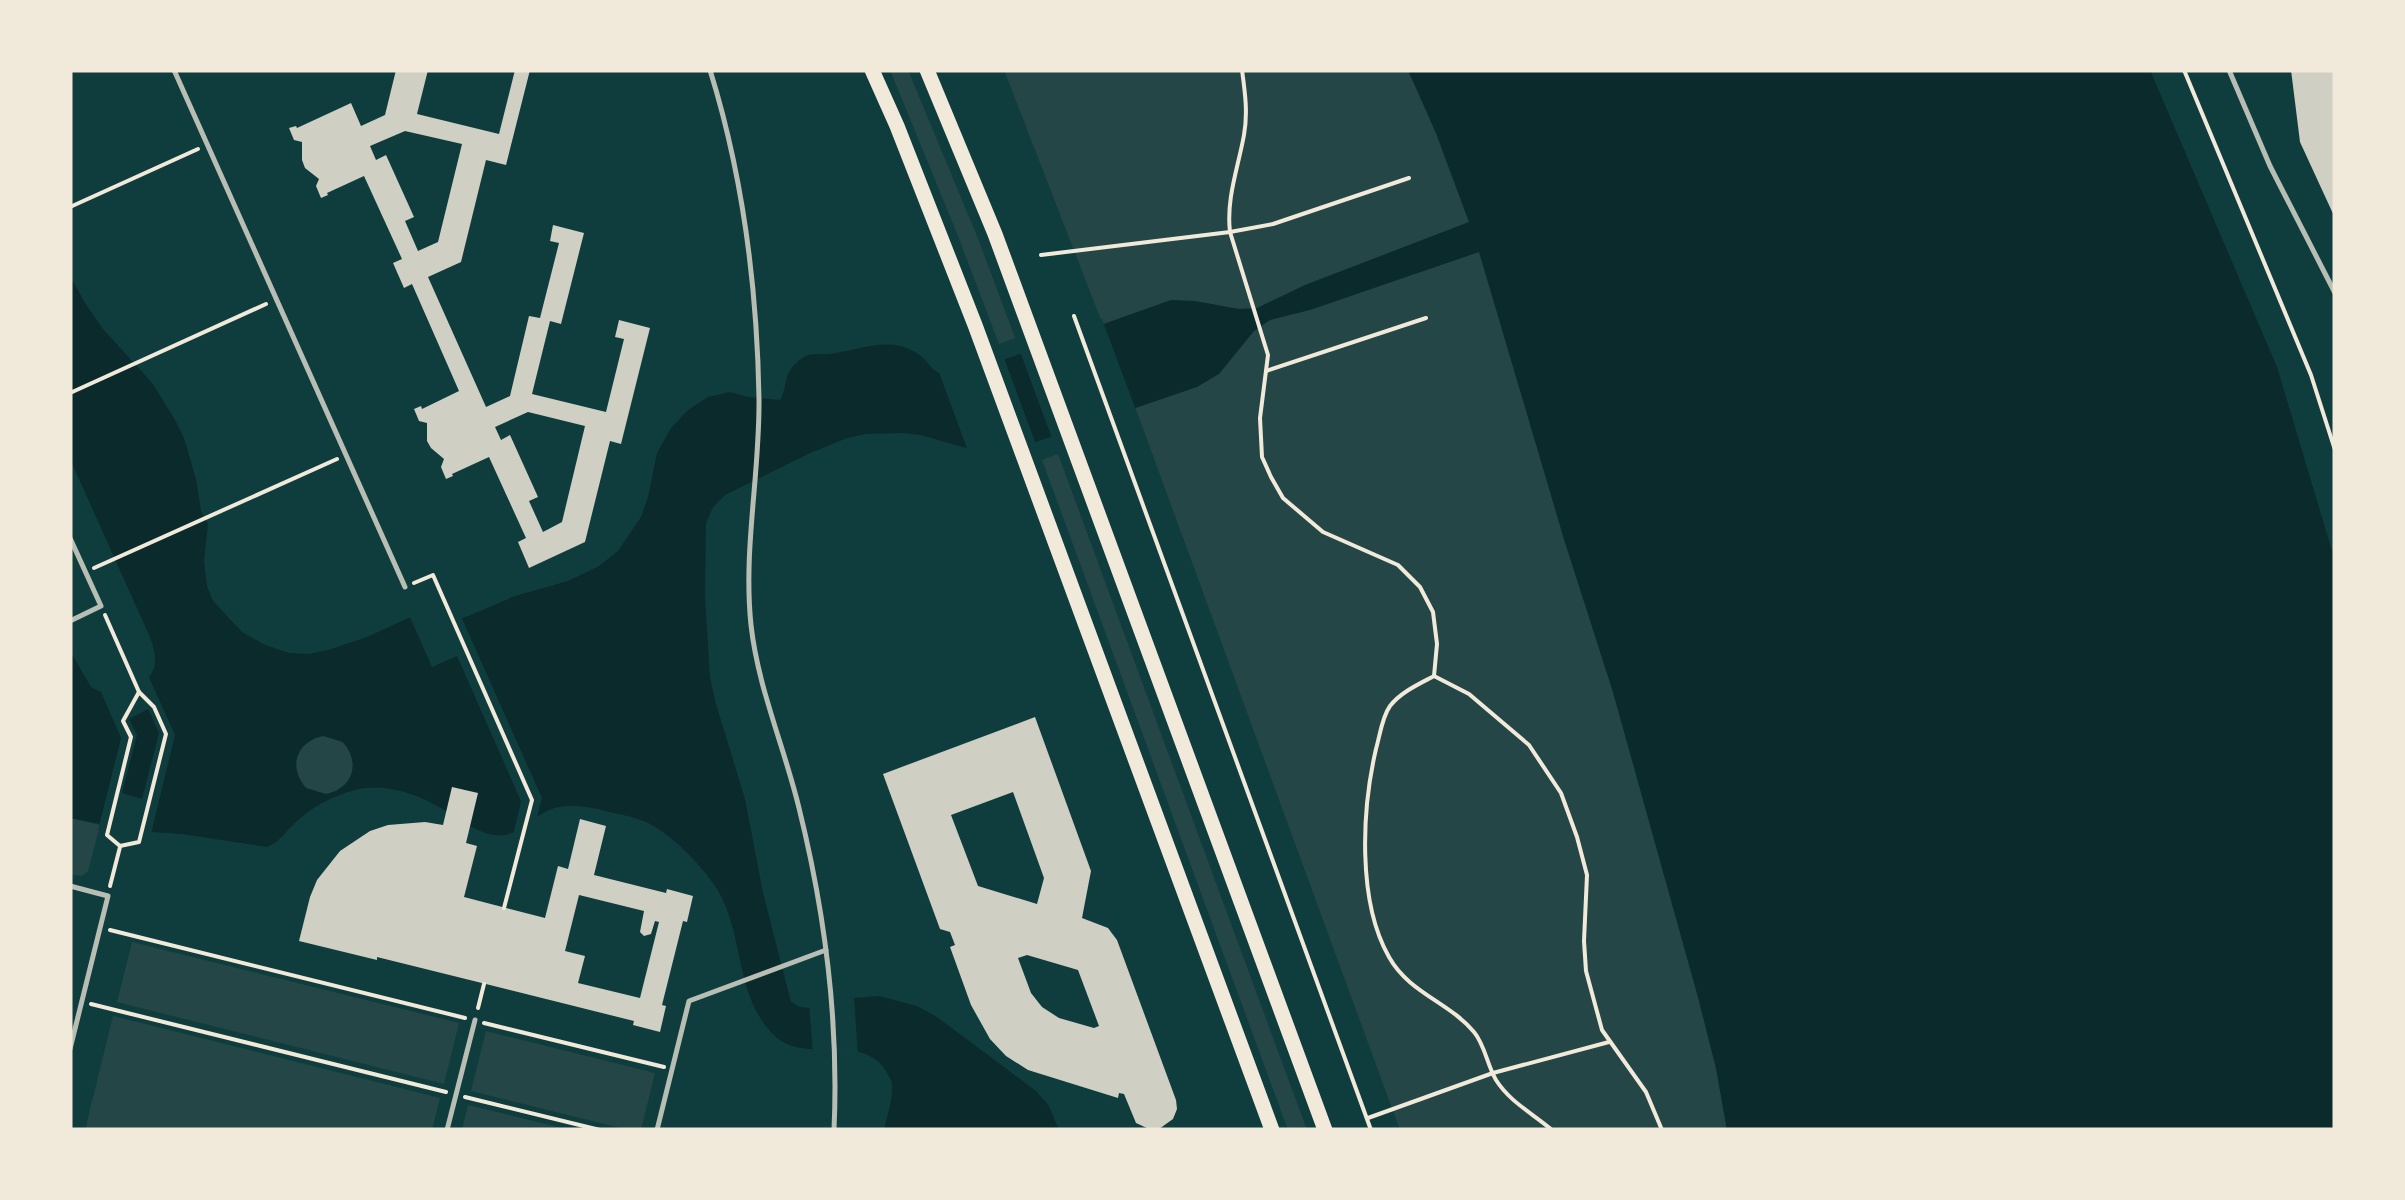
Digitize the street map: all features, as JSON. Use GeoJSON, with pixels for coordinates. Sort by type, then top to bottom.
{"type":"FeatureCollection","features":[{"type":"Feature","properties":{"kind":"main road"},"geometry":{"type":"LineString","coordinates":[[872,70],[944,242],[1272,1130]]}},
{"type":"Feature","properties":{"kind":"main road"},"geometry":{"type":"LineString","coordinates":[[927,70],[995,234],[1325,1130]]}},
{"type":"Feature","properties":{"kind":"lane"},"geometry":{"type":"LineString","coordinates":[[174,70],[405,587]]}},
{"type":"Feature","properties":{"kind":"lane"},"geometry":{"type":"LineString","coordinates":[[710,70],[730,145],[755,304],[759,399],[749,560],[754,647],[799,806],[819,896],[832,998],[834,1130]]}},
{"type":"Feature","properties":{"kind":"lane"},"geometry":{"type":"LineString","coordinates":[[2229,70],[2270,166],[2335,292]]}},
{"type":"Feature","properties":{"kind":"lane"},"geometry":{"type":"LineString","coordinates":[[70,538],[101,606],[70,620]]}},
{"type":"Feature","properties":{"kind":"lane"},"geometry":{"type":"LineString","coordinates":[[70,886],[108,896],[70,1048]]}},
{"type":"Feature","properties":{"kind":"lane"},"geometry":{"type":"LineString","coordinates":[[657,1130],[689,1000],[826,950]]}},
{"type":"Feature","properties":{"kind":"lane"},"geometry":{"type":"LineString","coordinates":[[447,1130],[474,1020]]}},
{"type":"Feature","properties":{"kind":"path"},"geometry":{"type":"LineString","coordinates":[[1242,70],[1244,131],[1228,213],[1230,232],[1268,355],[1260,418],[1262,458],[1283,498],[1323,532],[1398,566],[1420,587],[1434,612],[1438,644],[1434,676]]}},
{"type":"Feature","properties":{"kind":"path"},"geometry":{"type":"LineString","coordinates":[[2184,70],[2311,375],[2335,450]]}},
{"type":"Feature","properties":{"kind":"path"},"geometry":{"type":"LineString","coordinates":[[70,207],[208,145]]}},
{"type":"Feature","properties":{"kind":"path"},"geometry":{"type":"LineString","coordinates":[[1041,256],[1273,224],[1409,178]]}},
{"type":"Feature","properties":{"kind":"path"},"geometry":{"type":"LineString","coordinates":[[70,393],[277,299]]}},
{"type":"Feature","properties":{"kind":"path"},"geometry":{"type":"LineString","coordinates":[[1074,316],[1370,1130]]}},
{"type":"Feature","properties":{"kind":"path"},"geometry":{"type":"LineString","coordinates":[[1266,371],[1426,318]]}},
{"type":"Feature","properties":{"kind":"path"},"geometry":{"type":"LineString","coordinates":[[86,572],[346,455]]}},
{"type":"Feature","properties":{"kind":"path"},"geometry":{"type":"LineString","coordinates":[[405,587],[433,575],[532,800],[504,908]]}},
{"type":"Feature","properties":{"kind":"path"},"geometry":{"type":"LineString","coordinates":[[101,606],[140,692],[154,707],[166,734],[139,842],[120,846]]}},
{"type":"Feature","properties":{"kind":"path"},"geometry":{"type":"LineString","coordinates":[[1434,676],[1469,694],[1529,744],[1561,793],[1587,875],[1586,971],[1602,1030],[1646,1092],[1662,1130]]}},
{"type":"Feature","properties":{"kind":"path"},"geometry":{"type":"LineString","coordinates":[[1434,676],[1405,692],[1388,708],[1381,728],[1370,772],[1366,839],[1372,907],[1380,937],[1404,978],[1476,1034],[1493,1073],[1512,1101],[1552,1130]]}},
{"type":"Feature","properties":{"kind":"path"},"geometry":{"type":"LineString","coordinates":[[120,846],[106,835],[131,737],[123,722],[140,692]]}},
{"type":"Feature","properties":{"kind":"path"},"geometry":{"type":"LineString","coordinates":[[114,874],[120,846]]}},
{"type":"Feature","properties":{"kind":"path"},"geometry":{"type":"LineString","coordinates":[[100,928],[672,1069]]}},
{"type":"Feature","properties":{"kind":"path"},"geometry":{"type":"LineString","coordinates":[[474,1020],[484,984]]}},
{"type":"Feature","properties":{"kind":"path"},"geometry":{"type":"LineString","coordinates":[[82,1001],[600,1130]]}},
{"type":"Feature","properties":{"kind":"path"},"geometry":{"type":"LineString","coordinates":[[1368,1118],[1493,1073],[1609,1042]]}},
{"type":"Feature","properties":{"kind":"shaded area"},"geometry":{"type":"Polygon","coordinates":[[[890,70],[908,70],[1015,338],[999,344],[890,70]]]}},
{"type":"Feature","properties":{"kind":"shaded area"},"geometry":{"type":"Polygon","coordinates":[[[1004,70],[1408,70],[1480,251],[1613,692],[1698,997],[1727,1130],[1400,1130],[1141,423],[1004,70]]]}},
{"type":"Feature","properties":{"kind":"shaded area"},"geometry":{"type":"Polygon","coordinates":[[[1408,70],[2150,70],[2277,367],[2335,561],[2335,1130],[1727,1130],[1698,997],[1613,692],[1479,252],[1270,320],[1254,331],[1219,374],[1197,387],[1012,450],[973,450],[921,435],[866,434],[808,454],[725,495],[713,507],[706,523],[710,678],[745,799],[763,893],[791,1002],[811,1008],[843,999],[879,996],[917,1006],[1036,1091],[1049,1106],[1059,1130],[884,1130],[892,1090],[886,1071],[862,1053],[801,1048],[775,1036],[752,1002],[731,920],[713,883],[674,841],[635,818],[589,807],[562,806],[507,835],[489,834],[416,796],[375,788],[355,790],[323,803],[267,847],[137,831],[70,818],[70,651],[91,687],[107,695],[148,678],[155,663],[150,637],[70,459],[70,276],[103,329],[153,384],[184,438],[201,511],[208,524],[204,561],[213,601],[242,632],[263,644],[289,653],[309,654],[367,637],[413,616],[456,620],[466,617],[599,566],[618,551],[641,517],[657,453],[671,428],[688,410],[708,397],[730,392],[780,400],[791,369],[806,356],[893,345],[913,351],[935,371],[958,376],[1171,300],[1257,308],[1305,285],[1469,222],[1408,70]],[[323,736],[301,750],[297,772],[306,788],[326,794],[348,780],[352,758],[343,742],[323,736]]]}},
{"type":"Feature","properties":{"kind":"shaded area"},"geometry":{"type":"Polygon","coordinates":[[[1058,454],[1307,1130],[1288,1130],[1042,460],[1058,454]]]}},
{"type":"Feature","properties":{"kind":"shaded area"},"geometry":{"type":"Polygon","coordinates":[[[324,736],[344,745],[353,765],[344,785],[324,794],[304,785],[295,765],[304,745],[324,736]]]}},
{"type":"Feature","properties":{"kind":"shaded area"},"geometry":{"type":"Polygon","coordinates":[[[70,818],[100,825],[88,871],[82,876],[70,874],[70,818]]]}},
{"type":"Feature","properties":{"kind":"shaded area"},"geometry":{"type":"Polygon","coordinates":[[[132,942],[459,1023],[444,1084],[117,1002],[132,942]]]}},
{"type":"Feature","properties":{"kind":"shaded area"},"geometry":{"type":"Polygon","coordinates":[[[113,1016],[440,1098],[432,1130],[85,1130],[113,1016]]]}},
{"type":"Feature","properties":{"kind":"shaded area"},"geometry":{"type":"Polygon","coordinates":[[[486,1031],[655,1073],[641,1130],[471,1091],[486,1031]]]}},
{"type":"Feature","properties":{"kind":"shaded area"},"geometry":{"type":"Polygon","coordinates":[[[468,1105],[570,1130],[462,1130],[468,1105]]]}},
{"type":"Feature","properties":{"kind":"pier"},"geometry":{"type":"Polygon","coordinates":[[[1102,319],[1137,413],[1053,441],[1019,349],[1102,319]]]}},
{"type":"Feature","properties":{"kind":"pier"},"geometry":{"type":"Polygon","coordinates":[[[1003,355],[1037,447],[999,457],[969,454],[937,367],[953,372],[1003,355]]]}},
{"type":"Feature","properties":{"kind":"pier"},"geometry":{"type":"Polygon","coordinates":[[[419,611],[460,614],[542,798],[535,825],[512,840],[521,801],[457,656],[432,667],[409,615],[419,611]]]}},
{"type":"Feature","properties":{"kind":"pier"},"geometry":{"type":"Polygon","coordinates":[[[147,673],[175,735],[150,838],[98,830],[121,738],[98,685],[108,690],[126,688],[147,673]],[[148,709],[129,719],[137,735],[122,793],[142,799],[159,733],[148,709]]]}},
{"type":"Feature","properties":{"kind":"pier"},"geometry":{"type":"Polygon","coordinates":[[[854,996],[858,1055],[813,1054],[809,1003],[854,996]]]}},
{"type":"Feature","properties":{"kind":"building"},"geometry":{"type":"Polygon","coordinates":[[[396,70],[428,70],[417,114],[499,134],[515,70],[530,70],[506,165],[486,160],[461,262],[428,277],[486,407],[510,396],[529,316],[540,318],[559,243],[550,241],[553,225],[584,233],[561,324],[550,321],[532,394],[606,412],[624,339],[615,337],[619,320],[650,328],[621,444],[610,441],[585,542],[529,568],[518,542],[526,538],[489,457],[446,479],[441,467],[444,459],[427,441],[427,423],[419,421],[414,409],[459,391],[412,284],[404,288],[393,263],[402,259],[364,176],[321,198],[316,186],[319,179],[305,168],[302,142],[294,140],[289,128],[351,103],[361,126],[385,115],[396,70]],[[405,131],[370,146],[376,160],[386,155],[414,217],[405,221],[418,251],[438,242],[462,144],[405,131]],[[528,412],[495,427],[501,440],[510,435],[538,497],[529,501],[543,532],[562,522],[585,426],[528,412]]]}},
{"type":"Feature","properties":{"kind":"building"},"geometry":{"type":"Polygon","coordinates":[[[2291,70],[2335,70],[2335,218],[2300,142],[2291,70]]]}},
{"type":"Feature","properties":{"kind":"building"},"geometry":{"type":"Polygon","coordinates":[[[1035,717],[1091,871],[1082,918],[1108,928],[1117,940],[1176,1100],[1173,1119],[1159,1129],[1149,1129],[1136,1123],[1124,1094],[1119,1093],[1118,1098],[1028,1070],[1006,1056],[990,1039],[971,1005],[950,947],[955,945],[950,932],[940,929],[883,774],[1035,717]],[[1013,792],[951,815],[978,886],[1037,904],[1044,878],[1013,792]],[[1027,955],[1018,958],[1031,993],[1042,1007],[1059,1018],[1099,1026],[1078,970],[1027,955]]]}},
{"type":"Feature","properties":{"kind":"building"},"geometry":{"type":"Polygon","coordinates":[[[452,787],[478,793],[466,843],[477,846],[464,897],[545,918],[558,866],[568,869],[580,819],[606,826],[594,875],[693,896],[662,1005],[666,1006],[660,1032],[633,1025],[634,1021],[299,941],[317,880],[340,851],[370,831],[388,825],[443,825],[452,787]],[[579,895],[565,951],[585,956],[578,983],[640,998],[659,922],[655,921],[651,934],[644,936],[640,932],[644,911],[579,895]]]}}]}
